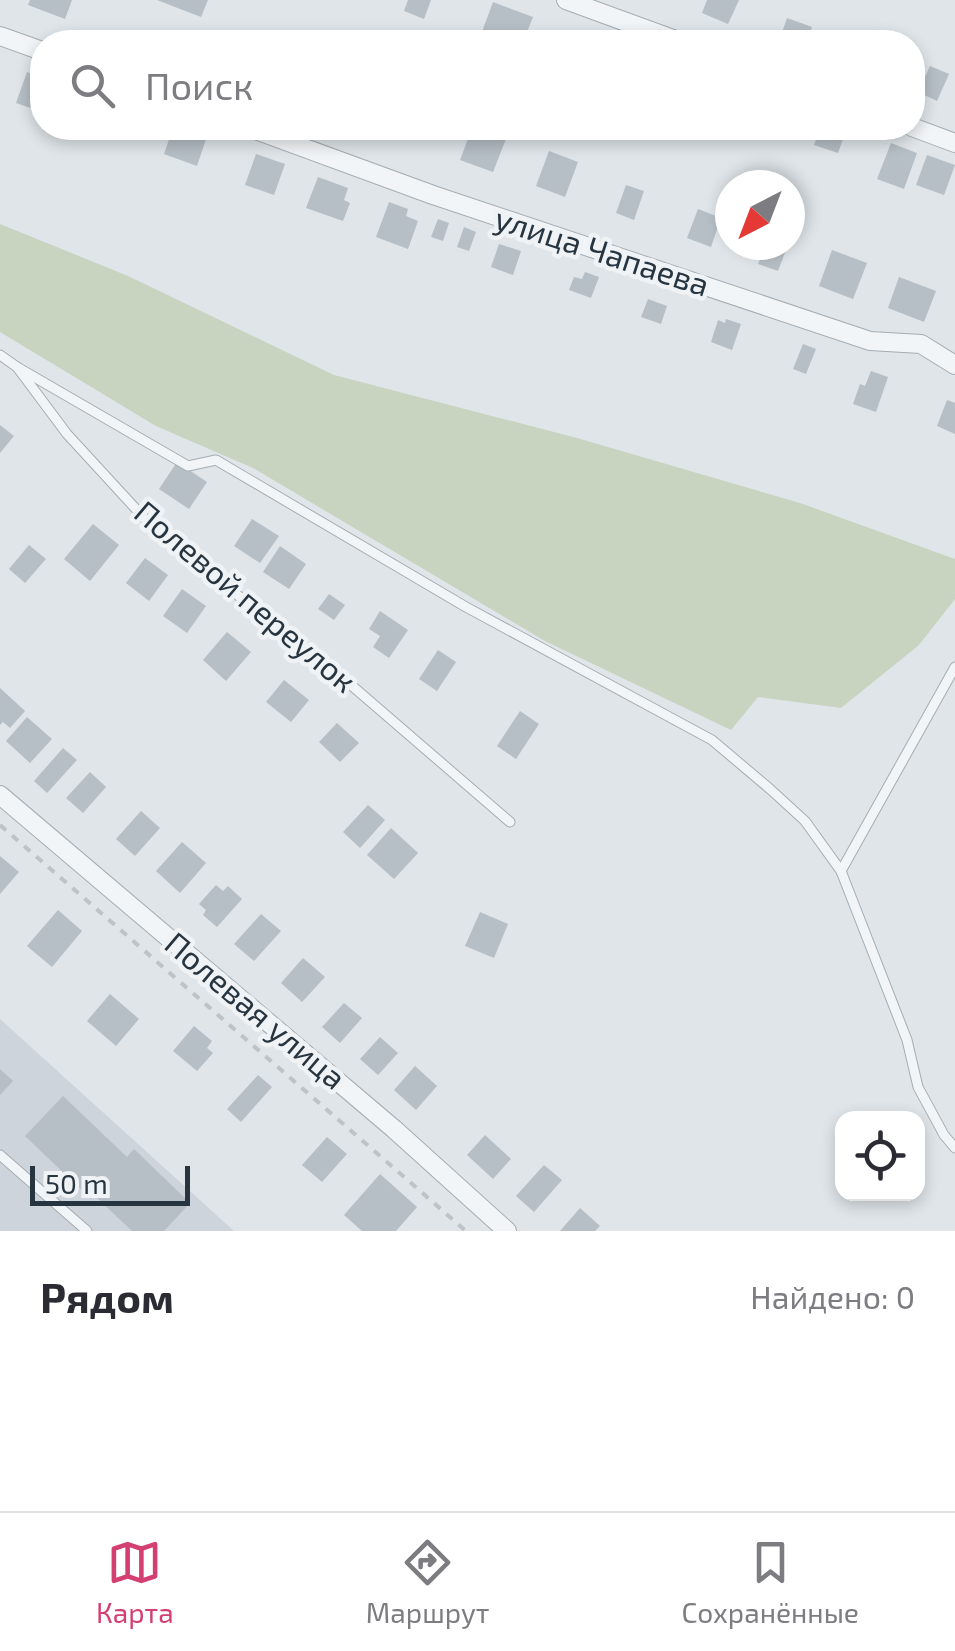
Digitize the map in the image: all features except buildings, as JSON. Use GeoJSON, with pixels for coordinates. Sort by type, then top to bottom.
{"type":"FeatureCollection","features":[{"type":"Feature","properties":{"kind":"street"},"geometry":{"type":"LineString","coordinates":[[566,0],[649,30]]}},
{"type":"Feature","properties":{"kind":"street"},"geometry":{"type":"LineString","coordinates":[[0,36],[30,47]]}},
{"type":"Feature","properties":{"kind":"street"},"geometry":{"type":"LineString","coordinates":[[925,133],[955,143]]}},
{"type":"Feature","properties":{"kind":"street","name":"улица Чапаева"},"geometry":{"type":"LineString","coordinates":[[282,140],[433,196],[870,340],[922,344],[955,365]]}},
{"type":"Feature","properties":{"kind":"street","name":"Полевая улица"},"geometry":{"type":"LineString","coordinates":[[0,795],[394,1129],[507,1231]]}},
{"type":"Feature","properties":{"kind":"lane","name":"Полевой переулок"},"geometry":{"type":"LineString","coordinates":[[0,354],[18,366],[67,434],[158,533],[336,672],[510,822]]}},
{"type":"Feature","properties":{"kind":"lane"},"geometry":{"type":"LineString","coordinates":[[18,366],[188,466],[216,460],[466,607],[712,740],[805,821],[840,870],[908,1040],[918,1087],[955,1148]]}},
{"type":"Feature","properties":{"kind":"lane"},"geometry":{"type":"LineString","coordinates":[[840,870],[955,667]]}},
{"type":"Feature","properties":{"kind":"lane"},"geometry":{"type":"LineString","coordinates":[[0,1155],[81,1229]]}},
{"type":"Feature","properties":{"kind":"path"},"geometry":{"type":"LineString","coordinates":[[0,825],[466,1231]]}},
{"type":"Feature","properties":{"kind":"shaded area"},"geometry":{"type":"Polygon","coordinates":[[[0,1019],[234,1231],[0,1231],[0,1019]]]}},
{"type":"Feature","properties":{"kind":"green space"},"geometry":{"type":"Polygon","coordinates":[[[0,224],[128,276],[334,375],[577,438],[800,503],[955,559],[955,599],[919,645],[841,708],[758,697],[731,730],[545,641],[253,468],[156,426],[0,332],[0,224]]]}}]}
